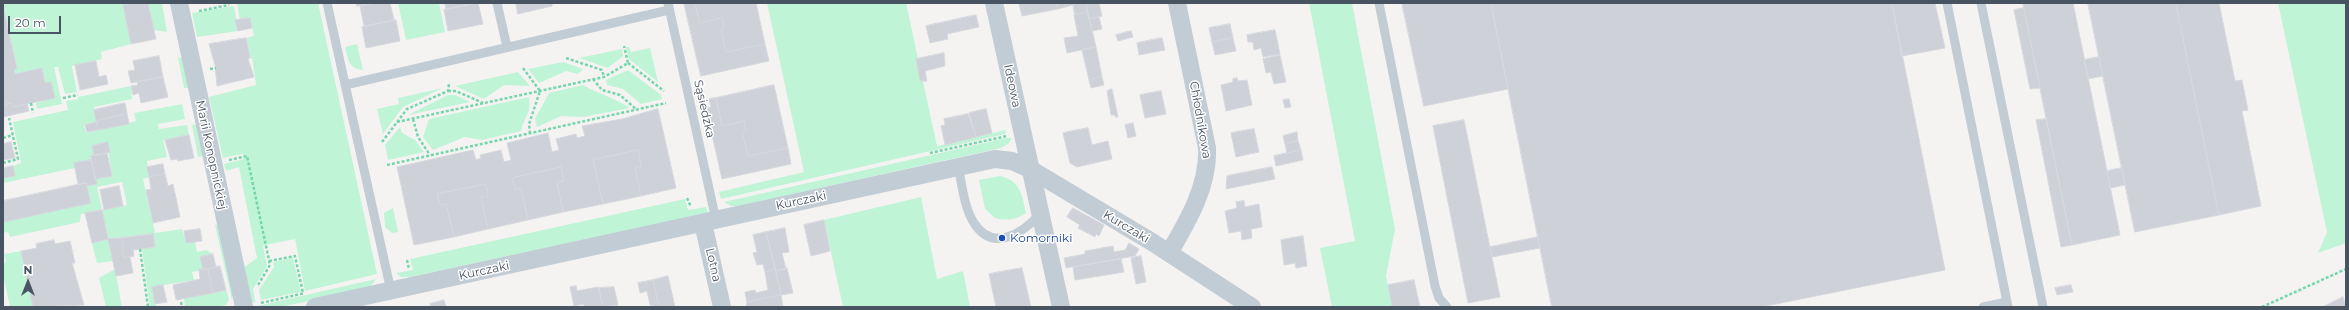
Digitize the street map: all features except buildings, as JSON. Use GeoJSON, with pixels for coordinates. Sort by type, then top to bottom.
{"type":"FeatureCollection","features":[{"type":"Feature","properties":{"kind":"street","name":"Marii Konopnickiej"},"geometry":{"type":"LineString","coordinates":[[179,3],[244,307]]}},
{"type":"Feature","properties":{"kind":"street","name":"Ideowa"},"geometry":{"type":"LineString","coordinates":[[994,3],[1030,169]]}},
{"type":"Feature","properties":{"kind":"street","name":"Chłodnikowa"},"geometry":{"type":"LineString","coordinates":[[1170,253],[1201,190],[1208,164],[1177,3]]}},
{"type":"Feature","properties":{"kind":"street","name":"Kurczaki"},"geometry":{"type":"LineString","coordinates":[[315,307],[995,159],[1012,161],[1030,169],[1170,253],[1252,307]]}},
{"type":"Feature","properties":{"kind":"street"},"geometry":{"type":"LineString","coordinates":[[1030,169],[1061,307]]}},
{"type":"Feature","properties":{"kind":"street","name":"Lotna"},"geometry":{"type":"LineString","coordinates":[[710,221],[722,307]]}},
{"type":"Feature","properties":{"kind":"lane"},"geometry":{"type":"LineString","coordinates":[[327,3],[391,291]]}},
{"type":"Feature","properties":{"kind":"lane"},"geometry":{"type":"LineString","coordinates":[[497,3],[507,47]]}},
{"type":"Feature","properties":{"kind":"lane"},"geometry":{"type":"LineString","coordinates":[[1379,3],[1435,286],[1440,298],[1447,307]]}},
{"type":"Feature","properties":{"kind":"lane"},"geometry":{"type":"LineString","coordinates":[[1948,3],[2008,305],[1983,307]]}},
{"type":"Feature","properties":{"kind":"lane"},"geometry":{"type":"LineString","coordinates":[[1981,3],[2043,307]]}},
{"type":"Feature","properties":{"kind":"lane"},"geometry":{"type":"LineString","coordinates":[[345,85],[507,47],[668,6]]}},
{"type":"Feature","properties":{"kind":"lane","name":"Sąsiedzka"},"geometry":{"type":"LineString","coordinates":[[668,6],[710,221]]}},
{"type":"Feature","properties":{"kind":"lane"},"geometry":{"type":"LineString","coordinates":[[958,166],[969,212],[974,222],[986,234],[1002,238],[1012,237],[1029,228],[1041,213]]}},
{"type":"Feature","properties":{"kind":"path"},"geometry":{"type":"LineString","coordinates":[[196,11],[229,5]]}},
{"type":"Feature","properties":{"kind":"path"},"geometry":{"type":"LineString","coordinates":[[624,46],[628,63],[664,91]]}},
{"type":"Feature","properties":{"kind":"path"},"geometry":{"type":"LineString","coordinates":[[566,58],[602,70],[604,77]]}},
{"type":"Feature","properties":{"kind":"path"},"geometry":{"type":"LineString","coordinates":[[397,122],[604,77],[628,63]]}},
{"type":"Feature","properties":{"kind":"path"},"geometry":{"type":"LineString","coordinates":[[523,68],[540,91]]}},
{"type":"Feature","properties":{"kind":"path"},"geometry":{"type":"LineString","coordinates":[[594,79],[602,90],[620,95],[637,110]]}},
{"type":"Feature","properties":{"kind":"path"},"geometry":{"type":"LineString","coordinates":[[448,91],[449,84]]}},
{"type":"Feature","properties":{"kind":"path"},"geometry":{"type":"LineString","coordinates":[[382,142],[407,109],[448,91],[456,91],[484,103]]}},
{"type":"Feature","properties":{"kind":"path"},"geometry":{"type":"LineString","coordinates":[[530,133],[529,124],[540,91]]}},
{"type":"Feature","properties":{"kind":"path"},"geometry":{"type":"LineString","coordinates":[[63,98],[78,95]]}},
{"type":"Feature","properties":{"kind":"path"},"geometry":{"type":"LineString","coordinates":[[31,104],[33,113]]}},
{"type":"Feature","properties":{"kind":"path"},"geometry":{"type":"LineString","coordinates":[[387,165],[666,104]]}},
{"type":"Feature","properties":{"kind":"path"},"geometry":{"type":"LineString","coordinates":[[3,162],[18,159],[9,118]]}},
{"type":"Feature","properties":{"kind":"path"},"geometry":{"type":"LineString","coordinates":[[413,119],[418,137],[430,155]]}},
{"type":"Feature","properties":{"kind":"path"},"geometry":{"type":"LineString","coordinates":[[3,138],[13,135]]}},
{"type":"Feature","properties":{"kind":"path"},"geometry":{"type":"LineString","coordinates":[[224,161],[247,156],[270,265],[256,289]]}},
{"type":"Feature","properties":{"kind":"path"},"geometry":{"type":"LineString","coordinates":[[140,249],[148,307]]}},
{"type":"Feature","properties":{"kind":"path"},"geometry":{"type":"LineString","coordinates":[[269,261],[295,256],[303,293]]}},
{"type":"Feature","properties":{"kind":"path"},"geometry":{"type":"LineString","coordinates":[[2262,307],[2346,269]]}},
{"type":"Feature","properties":{"kind":"path"},"geometry":{"type":"LineString","coordinates":[[181,302],[182,307]]}},
{"type":"Feature","properties":{"kind":"green space"},"geometry":{"type":"Polygon","coordinates":[[[3,3],[135,3],[123,6],[131,44],[101,52],[102,59],[72,66],[77,92],[65,94],[58,67],[54,67],[62,104],[37,109],[36,103],[54,98],[51,82],[45,83],[42,68],[15,74],[14,69],[17,68],[3,3]]]}},
{"type":"Feature","properties":{"kind":"green space"},"geometry":{"type":"Polygon","coordinates":[[[148,3],[162,3],[167,32],[154,30],[148,3]]]}},
{"type":"Feature","properties":{"kind":"green space"},"geometry":{"type":"Polygon","coordinates":[[[237,3],[318,3],[377,274],[305,291],[295,239],[265,245],[263,246],[267,266],[253,289],[255,302],[250,303],[242,269],[257,258],[239,167],[226,171],[224,164],[244,159],[243,154],[223,158],[209,97],[256,85],[252,58],[250,58],[246,38],[254,36],[250,18],[240,20],[237,3]]]}},
{"type":"Feature","properties":{"kind":"green space"},"geometry":{"type":"Polygon","coordinates":[[[398,3],[439,3],[445,32],[406,40],[398,3]]]}},
{"type":"Feature","properties":{"kind":"green space"},"geometry":{"type":"Polygon","coordinates":[[[767,3],[906,3],[937,146],[1006,130],[1005,134],[721,199],[719,192],[804,172],[767,3]]]}},
{"type":"Feature","properties":{"kind":"green space"},"geometry":{"type":"Polygon","coordinates":[[[1309,3],[1352,3],[1395,229],[1386,276],[1392,307],[1332,307],[1320,248],[1355,241],[1309,3]]]}},
{"type":"Feature","properties":{"kind":"green space"},"geometry":{"type":"Polygon","coordinates":[[[2278,3],[2346,3],[2346,243],[2318,253],[2327,232],[2278,3]]]}},
{"type":"Feature","properties":{"kind":"green space"},"geometry":{"type":"Polygon","coordinates":[[[234,6],[238,31],[197,37],[192,13],[234,6]]]}},
{"type":"Feature","properties":{"kind":"green space"},"geometry":{"type":"Polygon","coordinates":[[[357,44],[363,70],[352,66],[348,60],[346,52],[345,47],[357,44]]]}},
{"type":"Feature","properties":{"kind":"green space"},"geometry":{"type":"Polygon","coordinates":[[[626,47],[629,47],[631,52],[650,48],[658,82],[629,59],[626,47]]]}},
{"type":"Feature","properties":{"kind":"green space"},"geometry":{"type":"Polygon","coordinates":[[[622,49],[623,56],[608,68],[579,58],[622,49]]]}},
{"type":"Feature","properties":{"kind":"green space"},"geometry":{"type":"Polygon","coordinates":[[[178,57],[184,59],[190,88],[184,88],[178,57]]]}},
{"type":"Feature","properties":{"kind":"green space"},"geometry":{"type":"Polygon","coordinates":[[[563,62],[583,69],[578,74],[566,71],[539,83],[528,69],[563,62]]]}},
{"type":"Feature","properties":{"kind":"green space"},"geometry":{"type":"Polygon","coordinates":[[[628,70],[661,95],[662,99],[641,104],[623,89],[607,85],[606,80],[628,70]]]}},
{"type":"Feature","properties":{"kind":"green space"},"geometry":{"type":"Polygon","coordinates":[[[518,72],[530,86],[504,85],[484,99],[455,86],[518,72]]]}},
{"type":"Feature","properties":{"kind":"green space"},"geometry":{"type":"Polygon","coordinates":[[[583,85],[619,101],[630,108],[583,117],[561,116],[537,127],[535,119],[549,93],[583,85]]]}},
{"type":"Feature","properties":{"kind":"green space"},"geometry":{"type":"Polygon","coordinates":[[[131,86],[132,99],[94,107],[97,122],[84,125],[86,133],[136,121],[134,113],[182,104],[185,119],[158,124],[159,129],[187,125],[189,135],[163,140],[167,157],[147,161],[149,177],[143,179],[155,233],[182,229],[186,243],[195,241],[197,252],[206,250],[213,254],[200,257],[203,270],[192,272],[194,280],[152,287],[156,307],[150,307],[142,249],[155,247],[153,234],[109,239],[113,261],[97,263],[92,243],[108,239],[102,210],[81,214],[80,222],[10,237],[8,232],[3,233],[3,217],[4,222],[91,202],[87,186],[96,184],[95,179],[112,176],[107,143],[92,146],[94,156],[91,156],[91,160],[74,163],[75,168],[3,183],[3,178],[13,166],[21,163],[13,122],[68,110],[66,101],[78,99],[78,97],[131,86]],[[122,182],[97,187],[102,210],[127,205],[122,182]]]}},
{"type":"Feature","properties":{"kind":"green space"},"geometry":{"type":"Polygon","coordinates":[[[443,88],[403,107],[383,134],[377,109],[399,104],[398,98],[443,88]]]}},
{"type":"Feature","properties":{"kind":"green space"},"geometry":{"type":"Polygon","coordinates":[[[448,95],[455,95],[470,102],[408,115],[448,95]]]}},
{"type":"Feature","properties":{"kind":"green space"},"geometry":{"type":"Polygon","coordinates":[[[529,97],[529,108],[521,131],[482,140],[465,137],[433,150],[423,137],[429,119],[529,97]]]}},
{"type":"Feature","properties":{"kind":"green space"},"geometry":{"type":"Polygon","coordinates":[[[197,124],[204,156],[198,157],[192,125],[197,124]]]}},
{"type":"Feature","properties":{"kind":"green space"},"geometry":{"type":"Polygon","coordinates":[[[400,127],[402,133],[415,140],[424,152],[388,160],[385,145],[400,127]]]}},
{"type":"Feature","properties":{"kind":"green space"},"geometry":{"type":"Polygon","coordinates":[[[1006,138],[1012,138],[1008,144],[1001,148],[738,206],[731,206],[724,202],[1006,138]]]}},
{"type":"Feature","properties":{"kind":"green space"},"geometry":{"type":"Polygon","coordinates":[[[1000,176],[1007,178],[1016,185],[1022,195],[1026,213],[1015,218],[1003,219],[995,218],[985,209],[979,180],[1000,176]]]}},
{"type":"Feature","properties":{"kind":"green space"},"geometry":{"type":"Polygon","coordinates":[[[921,197],[937,279],[963,271],[970,307],[843,307],[824,220],[921,197]]]}},
{"type":"Feature","properties":{"kind":"green space"},"geometry":{"type":"Polygon","coordinates":[[[685,199],[688,210],[706,207],[708,213],[410,277],[401,277],[396,273],[413,270],[410,259],[685,199]]]}},
{"type":"Feature","properties":{"kind":"green space"},"geometry":{"type":"Polygon","coordinates":[[[393,208],[398,232],[392,233],[385,227],[384,213],[393,208]]]}},
{"type":"Feature","properties":{"kind":"green space"},"geometry":{"type":"Polygon","coordinates":[[[219,224],[233,293],[232,300],[215,225],[219,224]]]}},
{"type":"Feature","properties":{"kind":"green space"},"geometry":{"type":"Polygon","coordinates":[[[21,251],[33,307],[10,307],[3,275],[3,263],[6,262],[4,254],[21,251]]]}},
{"type":"Feature","properties":{"kind":"green space"},"geometry":{"type":"Polygon","coordinates":[[[293,258],[301,292],[261,300],[259,290],[274,267],[273,262],[293,258]]]}},
{"type":"Feature","properties":{"kind":"green space"},"geometry":{"type":"Polygon","coordinates":[[[115,269],[122,307],[106,307],[99,278],[115,269]]]}},
{"type":"Feature","properties":{"kind":"green space"},"geometry":{"type":"Polygon","coordinates":[[[376,279],[370,287],[363,290],[280,307],[253,307],[376,279]]]}},
{"type":"Feature","properties":{"kind":"green space"},"geometry":{"type":"Polygon","coordinates":[[[226,290],[229,299],[226,305],[216,307],[185,307],[184,298],[226,290]]]}},
{"type":"Feature","properties":{"kind":"place","name":"Komorniki"},"geometry":{"type":"Point","coordinates":[1002,238]}}]}
